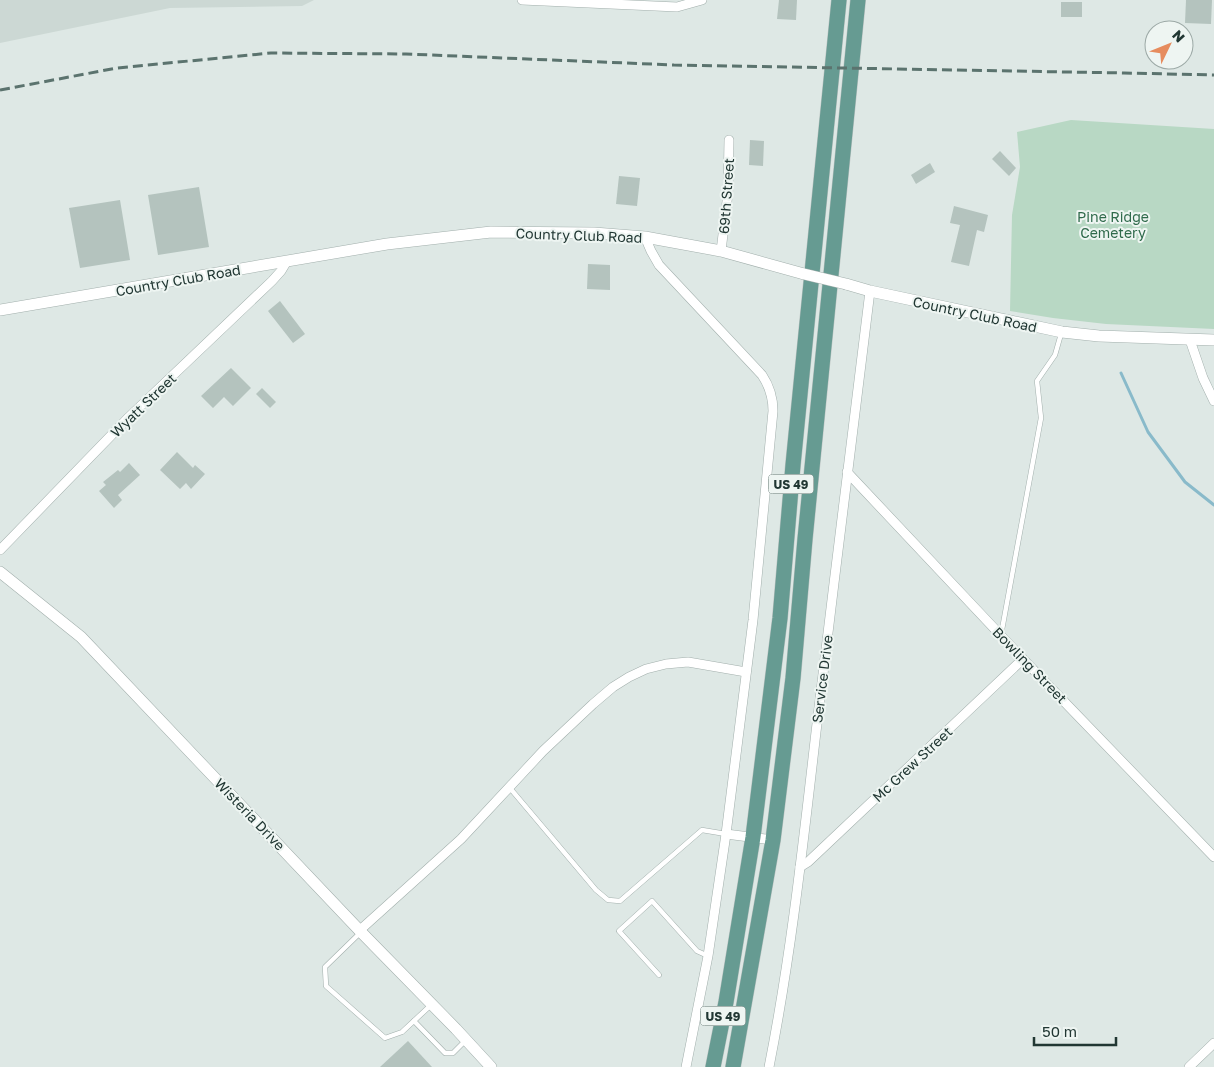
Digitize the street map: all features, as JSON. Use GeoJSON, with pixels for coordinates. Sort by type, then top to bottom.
{"type":"FeatureCollection","features":[{"type":"Feature","properties":{"kind":"main road","name":"US 49"},"geometry":{"type":"LineString","coordinates":[[713,1067],[753,837],[780,618],[839,0]]}},
{"type":"Feature","properties":{"kind":"main road","name":"US 49"},"geometry":{"type":"LineString","coordinates":[[733,1067],[773,840],[793,678],[858,0]]}},
{"type":"Feature","properties":{"kind":"street"},"geometry":{"type":"LineString","coordinates":[[522,0],[677,7],[702,0]]}},
{"type":"Feature","properties":{"kind":"street","name":"69th Street"},"geometry":{"type":"LineString","coordinates":[[720,251],[728,193],[729,140]]}},
{"type":"Feature","properties":{"kind":"street","name":"Country Club Road"},"geometry":{"type":"LineString","coordinates":[[0,310],[387,244],[491,232],[594,233],[645,237],[720,251],[870,291],[1062,332],[1099,336],[1214,340]]}},
{"type":"Feature","properties":{"kind":"street"},"geometry":{"type":"LineString","coordinates":[[645,237],[659,265],[768,383],[773,411],[754,620],[726,834],[708,956],[686,1067]]}},
{"type":"Feature","properties":{"kind":"street","name":"Wyatt Street"},"geometry":{"type":"LineString","coordinates":[[0,550],[130,417],[272,281],[287,261]]}},
{"type":"Feature","properties":{"kind":"street","name":"Service Drive"},"geometry":{"type":"LineString","coordinates":[[769,1067],[784,987],[800,867],[870,291]]}},
{"type":"Feature","properties":{"kind":"street"},"geometry":{"type":"LineString","coordinates":[[1190,340],[1203,378],[1214,400]]}},
{"type":"Feature","properties":{"kind":"street","name":"Bowling Street"},"geometry":{"type":"LineString","coordinates":[[847,472],[1001,636],[1214,856]]}},
{"type":"Feature","properties":{"kind":"street","name":"Wisteria Drive"},"geometry":{"type":"LineString","coordinates":[[0,572],[81,637],[490,1067]]}},
{"type":"Feature","properties":{"kind":"street","name":"Mc Grew Street"},"geometry":{"type":"LineString","coordinates":[[800,867],[808,862],[1023,659]]}},
{"type":"Feature","properties":{"kind":"street"},"geometry":{"type":"LineString","coordinates":[[360,931],[461,839],[544,751],[593,704],[629,676],[666,664],[688,662],[746,672]]}},
{"type":"Feature","properties":{"kind":"street"},"geometry":{"type":"LineString","coordinates":[[726,834],[773,840]]}},
{"type":"Feature","properties":{"kind":"street"},"geometry":{"type":"LineString","coordinates":[[1189,1067],[1214,1043]]}},
{"type":"Feature","properties":{"kind":"lane"},"geometry":{"type":"LineString","coordinates":[[1001,636],[1041,418],[1037,381],[1055,356],[1062,332]]}},
{"type":"Feature","properties":{"kind":"lane"},"geometry":{"type":"LineString","coordinates":[[509,787],[596,890],[608,900],[620,901],[702,830],[726,834]]}},
{"type":"Feature","properties":{"kind":"lane"},"geometry":{"type":"LineString","coordinates":[[659,975],[619,931],[652,901],[698,951],[708,956]]}},
{"type":"Feature","properties":{"kind":"lane"},"geometry":{"type":"LineString","coordinates":[[360,931],[325,967],[326,986],[385,1038],[402,1032],[432,1004]]}},
{"type":"Feature","properties":{"kind":"lane"},"geometry":{"type":"LineString","coordinates":[[414,1021],[445,1053],[453,1054],[466,1040]]}},
{"type":"Feature","properties":{"kind":"shaded area"},"geometry":{"type":"Polygon","coordinates":[[[0,0],[314,0],[302,6],[170,8],[0,43],[0,0]]]}},
{"type":"Feature","properties":{"kind":"green space","name":"Pine Ridge Cemetery"},"geometry":{"type":"Polygon","coordinates":[[[1071,120],[1214,129],[1214,329],[1106,324],[1010,311],[1012,215],[1020,167],[1017,132],[1071,120]]]}},
{"type":"Feature","properties":{"kind":"building"},"geometry":{"type":"Polygon","coordinates":[[[779,0],[797,0],[796,20],[777,19],[779,0]]]}},
{"type":"Feature","properties":{"kind":"building"},"geometry":{"type":"Polygon","coordinates":[[[1186,0],[1212,0],[1211,24],[1194,23],[1194,20],[1185,20],[1186,0]]]}},
{"type":"Feature","properties":{"kind":"building"},"geometry":{"type":"Polygon","coordinates":[[[1061,2],[1082,2],[1082,17],[1061,17],[1061,2]]]}},
{"type":"Feature","properties":{"kind":"building"},"geometry":{"type":"Polygon","coordinates":[[[750,140],[764,141],[763,166],[749,165],[750,140]]]}},
{"type":"Feature","properties":{"kind":"building"},"geometry":{"type":"Polygon","coordinates":[[[1000,151],[1016,168],[1009,176],[992,159],[1000,151]]]}},
{"type":"Feature","properties":{"kind":"building"},"geometry":{"type":"Polygon","coordinates":[[[930,163],[935,172],[916,184],[911,175],[930,163]]]}},
{"type":"Feature","properties":{"kind":"building"},"geometry":{"type":"Polygon","coordinates":[[[619,176],[640,178],[637,206],[616,204],[619,176]]]}},
{"type":"Feature","properties":{"kind":"building"},"geometry":{"type":"Polygon","coordinates":[[[199,187],[209,247],[158,255],[148,195],[199,187]]]}},
{"type":"Feature","properties":{"kind":"building"},"geometry":{"type":"Polygon","coordinates":[[[120,200],[130,260],[80,268],[69,208],[120,200]]]}},
{"type":"Feature","properties":{"kind":"building"},"geometry":{"type":"Polygon","coordinates":[[[954,206],[988,215],[984,232],[977,230],[969,266],[951,262],[960,225],[950,223],[954,206]]]}},
{"type":"Feature","properties":{"kind":"building"},"geometry":{"type":"Polygon","coordinates":[[[588,264],[610,265],[610,290],[587,289],[588,264]]]}},
{"type":"Feature","properties":{"kind":"building"},"geometry":{"type":"Polygon","coordinates":[[[280,301],[305,334],[293,343],[268,311],[280,301]]]}},
{"type":"Feature","properties":{"kind":"building"},"geometry":{"type":"Polygon","coordinates":[[[231,368],[251,388],[233,406],[224,397],[213,408],[201,396],[231,368]]]}},
{"type":"Feature","properties":{"kind":"building"},"geometry":{"type":"Polygon","coordinates":[[[262,388],[276,402],[270,408],[256,394],[262,388]]]}},
{"type":"Feature","properties":{"kind":"building"},"geometry":{"type":"Polygon","coordinates":[[[177,452],[193,468],[195,465],[205,474],[191,489],[186,483],[180,489],[160,470],[177,452]]]}},
{"type":"Feature","properties":{"kind":"building"},"geometry":{"type":"Polygon","coordinates":[[[129,463],[140,475],[118,495],[122,500],[114,508],[99,491],[106,485],[103,482],[118,470],[120,472],[129,463]]]}},
{"type":"Feature","properties":{"kind":"building"},"geometry":{"type":"Polygon","coordinates":[[[408,1041],[432,1067],[380,1067],[408,1041]]]}},
{"type":"Feature","properties":{"kind":"waterway"},"geometry":{"type":"LineString","coordinates":[[1121,373],[1148,432],[1185,482],[1214,505]]}},
{"type":"Feature","properties":{"kind":"railway"},"geometry":{"type":"LineString","coordinates":[[0,90],[117,68],[271,53],[406,54],[674,65],[1214,75]]}}]}
